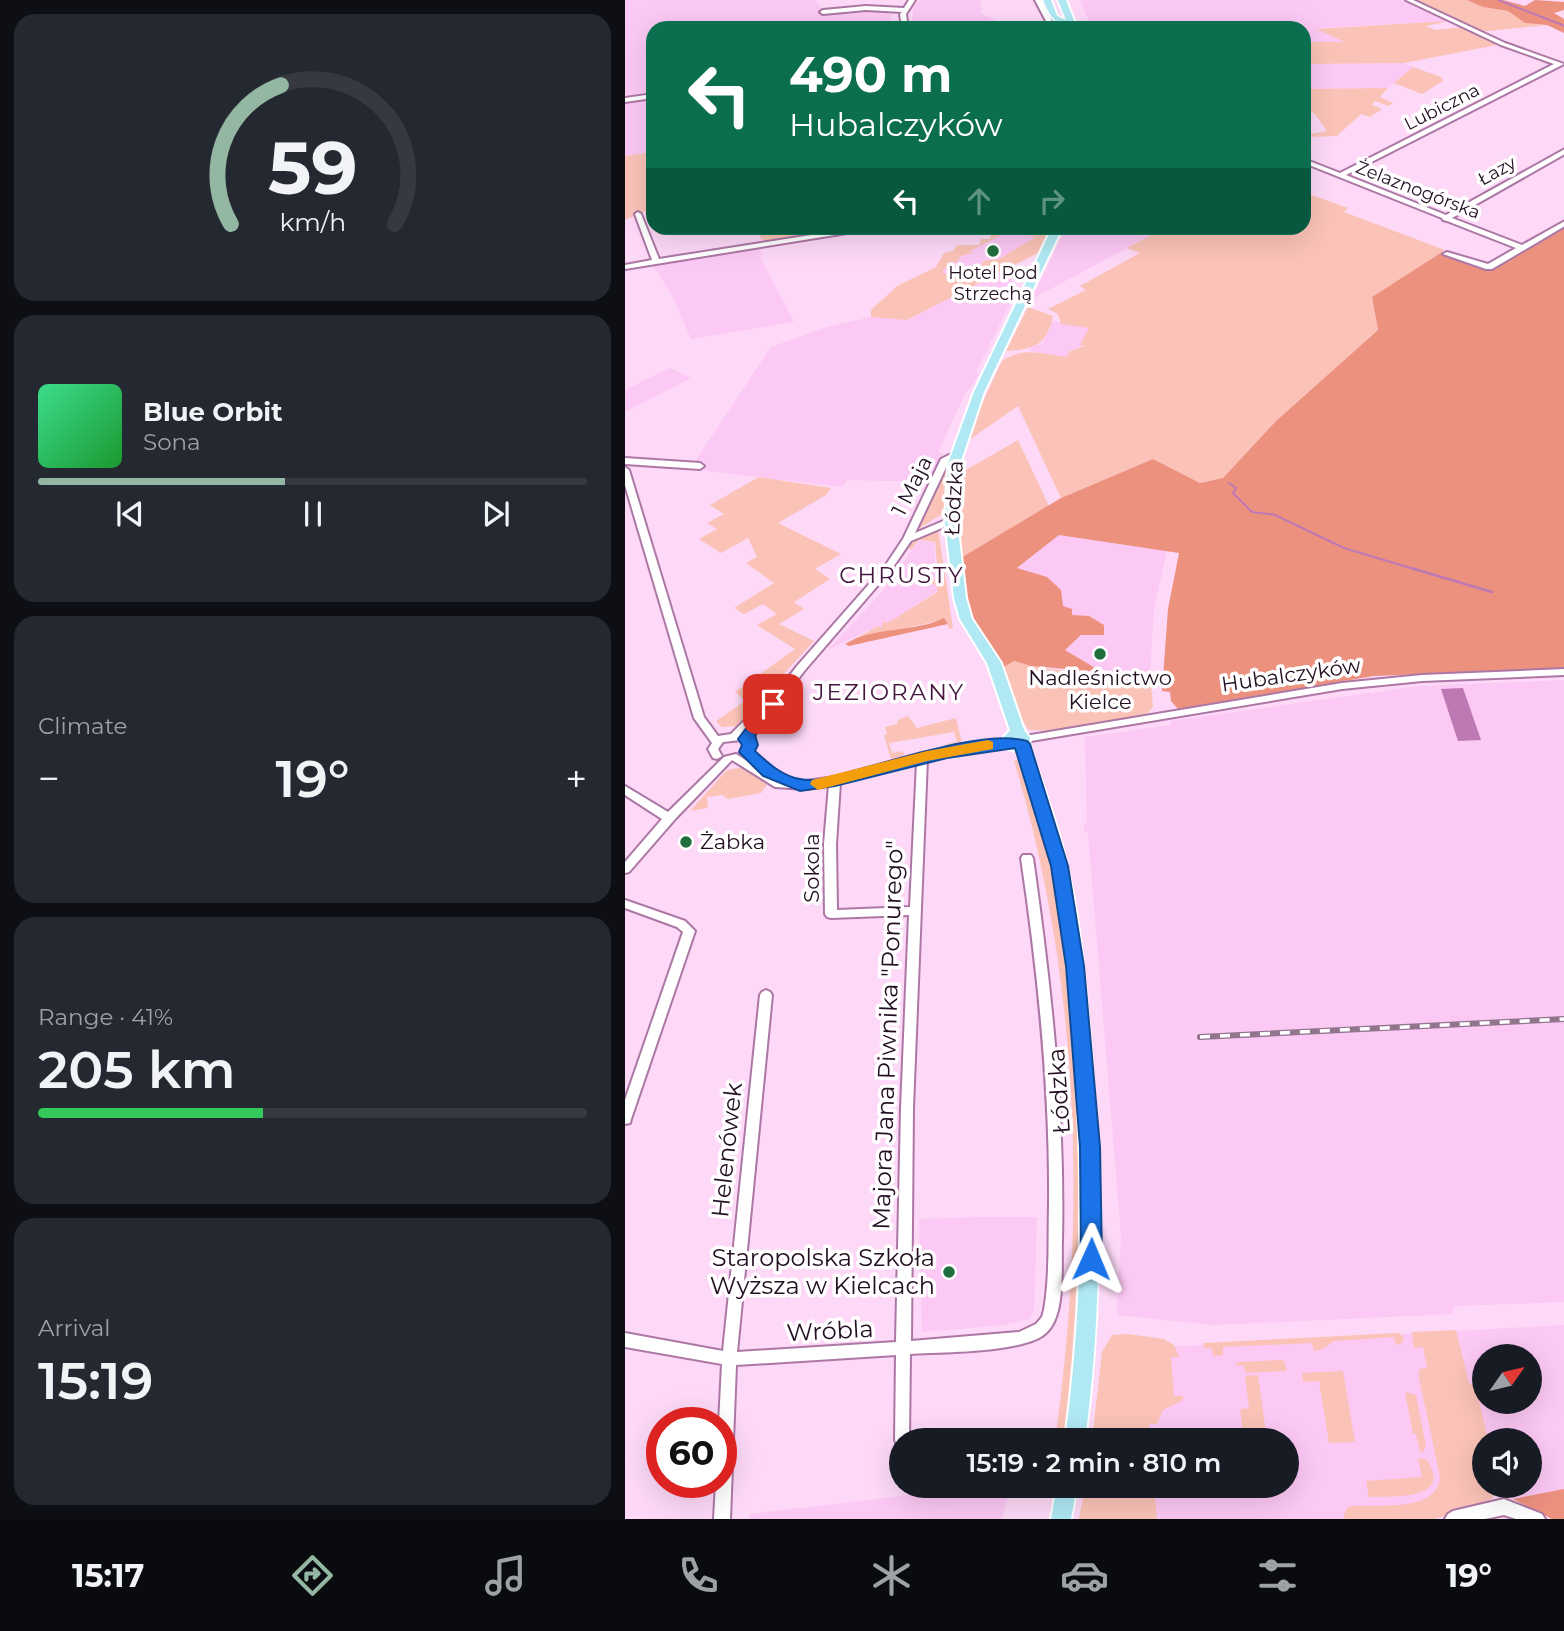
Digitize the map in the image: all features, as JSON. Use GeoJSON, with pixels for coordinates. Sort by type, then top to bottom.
{"type":"FeatureCollection","features":[{"type":"Feature","properties":{"kind":"main road"},"geometry":{"type":"LineString","coordinates":[[1047,0],[1054,17],[1062,21]]}},
{"type":"Feature","properties":{"kind":"main road"},"geometry":{"type":"LineString","coordinates":[[1056,0],[1065,3],[1075,14],[1074,21]]}},
{"type":"Feature","properties":{"kind":"main road","name":"Łódzka"},"geometry":{"type":"LineString","coordinates":[[1054,235],[979,392],[955,455],[951,520],[954,561],[965,614],[994,663],[1062,878],[1076,973],[1092,1203],[1090,1285],[1076,1428]]}},
{"type":"Feature","properties":{"kind":"main road"},"geometry":{"type":"LineString","coordinates":[[1061,1519],[1065,1498]]}},
{"type":"Feature","properties":{"kind":"street"},"geometry":{"type":"LineString","coordinates":[[902,6],[823,12],[886,8],[902,6],[912,0]]}},
{"type":"Feature","properties":{"kind":"street"},"geometry":{"type":"LineString","coordinates":[[1038,0],[1049,21]]}},
{"type":"Feature","properties":{"kind":"street"},"geometry":{"type":"LineString","coordinates":[[1409,0],[1503,44],[1561,65]]}},
{"type":"Feature","properties":{"kind":"street","name":"Lubiczna"},"geometry":{"type":"LineString","coordinates":[[1339,176],[1561,65]]}},
{"type":"Feature","properties":{"kind":"street"},"geometry":{"type":"LineString","coordinates":[[625,100],[646,97]]}},
{"type":"Feature","properties":{"kind":"street","name":"Łazy"},"geometry":{"type":"LineString","coordinates":[[1445,219],[1564,151]]}},
{"type":"Feature","properties":{"kind":"street","name":"Żelaznogórska"},"geometry":{"type":"LineString","coordinates":[[1311,165],[1520,247]]}},
{"type":"Feature","properties":{"kind":"street"},"geometry":{"type":"LineString","coordinates":[[638,215],[656,261]]}},
{"type":"Feature","properties":{"kind":"street"},"geometry":{"type":"LineString","coordinates":[[1446,254],[1481,267],[1489,267],[1564,223]]}},
{"type":"Feature","properties":{"kind":"street"},"geometry":{"type":"LineString","coordinates":[[625,267],[821,235]]}},
{"type":"Feature","properties":{"kind":"street","name":"1 Maja"},"geometry":{"type":"LineString","coordinates":[[737,737],[879,580],[908,538],[945,459],[955,455]]}},
{"type":"Feature","properties":{"kind":"street"},"geometry":{"type":"LineString","coordinates":[[625,461],[700,466]]}},
{"type":"Feature","properties":{"kind":"street"},"geometry":{"type":"LineString","coordinates":[[625,470],[699,718],[717,742]]}},
{"type":"Feature","properties":{"kind":"street","name":"1 Maja"},"geometry":{"type":"LineString","coordinates":[[908,538],[951,520]]}},
{"type":"Feature","properties":{"kind":"street","name":"Hubalczyków"},"geometry":{"type":"LineString","coordinates":[[727,758],[775,783],[800,786],[835,781],[922,757],[1342,686],[1422,678],[1564,672]]}},
{"type":"Feature","properties":{"kind":"street"},"geometry":{"type":"LineString","coordinates":[[695,704],[716,730],[750,745],[747,752]]}},
{"type":"Feature","properties":{"kind":"street"},"geometry":{"type":"LineString","coordinates":[[717,742],[737,737]]}},
{"type":"Feature","properties":{"kind":"street"},"geometry":{"type":"LineString","coordinates":[[717,742],[714,749],[727,758]]}},
{"type":"Feature","properties":{"kind":"street"},"geometry":{"type":"LineString","coordinates":[[625,869],[727,758],[747,752]]}},
{"type":"Feature","properties":{"kind":"street"},"geometry":{"type":"LineString","coordinates":[[747,752],[769,772],[800,786]]}},
{"type":"Feature","properties":{"kind":"street","name":"Majora Jana Piwnika \"Ponurego\""},"geometry":{"type":"LineString","coordinates":[[902,1428],[914,911],[922,757]]}},
{"type":"Feature","properties":{"kind":"street","name":"Sokola"},"geometry":{"type":"LineString","coordinates":[[835,781],[830,844],[831,914],[914,911]]}},
{"type":"Feature","properties":{"kind":"street"},"geometry":{"type":"LineString","coordinates":[[625,790],[670,817]]}},
{"type":"Feature","properties":{"kind":"street","name":"Wróbla"},"geometry":{"type":"LineString","coordinates":[[625,1340],[729,1359],[903,1350],[1007,1341],[1037,1332],[1048,1319],[1055,1163],[1044,984],[1026,858]]}},
{"type":"Feature","properties":{"kind":"street"},"geometry":{"type":"LineString","coordinates":[[625,904],[683,925],[689,931],[625,1119]]}},
{"type":"Feature","properties":{"kind":"street","name":"Helenówek"},"geometry":{"type":"LineString","coordinates":[[722,1519],[729,1359],[766,995]]}},
{"type":"Feature","properties":{"kind":"street"},"geometry":{"type":"LineString","coordinates":[[1453,1519],[1504,1507],[1537,1519]]}},
{"type":"Feature","properties":{"kind":"shaded area"},"geometry":{"type":"Polygon","coordinates":[[[625,0],[816,0],[825,14],[891,14],[892,21],[646,21],[646,92],[625,95],[625,0]]]}},
{"type":"Feature","properties":{"kind":"shaded area"},"geometry":{"type":"Polygon","coordinates":[[[920,0],[981,0],[981,14],[996,19],[911,21],[914,6],[920,0]]]}},
{"type":"Feature","properties":{"kind":"shaded area"},"geometry":{"type":"Polygon","coordinates":[[[1080,0],[1405,0],[1449,21],[1318,28],[1347,42],[1311,42],[1311,21],[1089,21],[1080,0]]]}},
{"type":"Feature","properties":{"kind":"shaded area"},"geometry":{"type":"Polygon","coordinates":[[[1411,0],[1467,0],[1483,7],[1508,11],[1525,23],[1547,25],[1478,32],[1411,0]]]}},
{"type":"Feature","properties":{"kind":"shaded area"},"geometry":{"type":"Polygon","coordinates":[[[1467,0],[1503,0],[1525,6],[1535,0],[1564,2],[1564,10],[1554,13],[1564,19],[1564,33],[1547,25],[1525,23],[1508,11],[1483,7],[1467,0]]]}},
{"type":"Feature","properties":{"kind":"shaded area"},"geometry":{"type":"Polygon","coordinates":[[[1449,21],[1426,26],[1435,30],[1462,27],[1502,44],[1404,63],[1311,64],[1311,42],[1345,42],[1316,29],[1449,21]]]}},
{"type":"Feature","properties":{"kind":"shaded area"},"geometry":{"type":"Polygon","coordinates":[[[1404,63],[1413,67],[1388,88],[1311,89],[1311,64],[1404,63]]]}},
{"type":"Feature","properties":{"kind":"shaded area"},"geometry":{"type":"Polygon","coordinates":[[[1413,67],[1441,77],[1443,81],[1422,94],[1394,83],[1413,67]]]}},
{"type":"Feature","properties":{"kind":"shaded area"},"geometry":{"type":"Polygon","coordinates":[[[1388,88],[1380,97],[1393,103],[1388,106],[1375,101],[1372,105],[1382,109],[1370,117],[1361,114],[1337,136],[1311,137],[1311,134],[1327,131],[1314,113],[1311,113],[1311,89],[1388,88]]]}},
{"type":"Feature","properties":{"kind":"shaded area"},"geometry":{"type":"Polygon","coordinates":[[[646,99],[646,153],[625,156],[625,102],[646,99]]]}},
{"type":"Feature","properties":{"kind":"shaded area"},"geometry":{"type":"Polygon","coordinates":[[[646,153],[646,211],[625,220],[625,156],[646,153]]]}},
{"type":"Feature","properties":{"kind":"shaded area"},"geometry":{"type":"Polygon","coordinates":[[[1311,195],[1348,208],[1344,212],[1445,250],[1372,297],[1378,330],[1276,421],[1223,478],[1200,483],[1153,459],[1061,498],[1018,406],[969,440],[977,414],[1002,361],[1026,352],[1066,357],[1070,351],[1085,346],[1080,345],[1089,328],[1061,324],[1058,314],[1048,309],[1086,290],[1080,286],[1140,253],[1127,248],[1151,235],[1311,235],[1311,195]]]}},
{"type":"Feature","properties":{"kind":"shaded area"},"geometry":{"type":"Polygon","coordinates":[[[1564,220],[1564,669],[1374,676],[1178,709],[1171,701],[1170,692],[1162,691],[1168,609],[1179,553],[1059,535],[1017,568],[1047,577],[1061,590],[1063,606],[1072,609],[1072,615],[1089,616],[1104,625],[1104,635],[1081,635],[1065,650],[1102,672],[1031,666],[1014,661],[1002,668],[973,624],[959,559],[1061,498],[1153,459],[1200,483],[1223,478],[1276,421],[1378,330],[1372,297],[1442,252],[1487,270],[1564,220]]]}},
{"type":"Feature","properties":{"kind":"shaded area"},"geometry":{"type":"Polygon","coordinates":[[[760,235],[805,235],[767,241],[761,239],[760,235]]]}},
{"type":"Feature","properties":{"kind":"shaded area"},"geometry":{"type":"Polygon","coordinates":[[[991,235],[1001,235],[968,252],[976,252],[949,263],[942,273],[965,276],[969,270],[978,270],[984,261],[999,259],[1036,237],[1029,235],[1046,235],[1038,253],[907,320],[871,317],[871,310],[897,286],[936,267],[944,253],[953,251],[957,245],[979,245],[981,239],[990,239],[991,235]]]}},
{"type":"Feature","properties":{"kind":"shaded area","name":"Hotel Pod Strzechą"},"geometry":{"type":"Polygon","coordinates":[[[1001,235],[1042,235],[964,278],[937,275],[947,262],[1001,235]]]}},
{"type":"Feature","properties":{"kind":"shaded area"},"geometry":{"type":"Polygon","coordinates":[[[1063,235],[1151,235],[1032,299],[1063,235]]]}},
{"type":"Feature","properties":{"kind":"shaded area"},"geometry":{"type":"Polygon","coordinates":[[[759,248],[763,256],[760,257],[794,322],[691,339],[673,297],[652,264],[759,248]]]}},
{"type":"Feature","properties":{"kind":"shaded area"},"geometry":{"type":"Polygon","coordinates":[[[1004,270],[1018,276],[1012,279],[1008,296],[1014,296],[992,340],[989,339],[990,345],[976,371],[979,375],[963,398],[938,452],[943,453],[930,482],[847,480],[843,487],[690,469],[771,347],[827,327],[871,317],[908,320],[1004,270]]]}},
{"type":"Feature","properties":{"kind":"shaded area"},"geometry":{"type":"Polygon","coordinates":[[[1028,307],[1053,316],[1047,333],[1032,347],[1006,351],[1028,307]]]}},
{"type":"Feature","properties":{"kind":"shaded area"},"geometry":{"type":"Polygon","coordinates":[[[1052,321],[1090,328],[1081,345],[1085,345],[1070,351],[1066,357],[1031,351],[1029,348],[1043,343],[1052,321]]]}},
{"type":"Feature","properties":{"kind":"shaded area"},"geometry":{"type":"Polygon","coordinates":[[[670,368],[691,378],[625,412],[625,390],[670,368]]]}},
{"type":"Feature","properties":{"kind":"shaded area"},"geometry":{"type":"Polygon","coordinates":[[[1018,440],[1049,506],[959,559],[959,474],[1018,440]]]}},
{"type":"Feature","properties":{"kind":"shaded area"},"geometry":{"type":"Polygon","coordinates":[[[947,462],[945,512],[915,531],[947,462]]]}},
{"type":"Feature","properties":{"kind":"shaded area"},"geometry":{"type":"Polygon","coordinates":[[[759,477],[831,488],[826,495],[778,523],[841,554],[815,569],[830,579],[794,602],[804,609],[779,624],[814,641],[736,726],[722,727],[716,721],[745,701],[735,692],[795,649],[757,625],[777,614],[763,604],[744,614],[734,608],[774,583],[746,563],[757,557],[748,538],[721,553],[699,539],[717,529],[707,523],[724,514],[710,505],[759,477]]]}},
{"type":"Feature","properties":{"kind":"shaded area"},"geometry":{"type":"Polygon","coordinates":[[[938,529],[953,628],[949,629],[947,622],[942,620],[853,640],[878,626],[881,628],[883,622],[888,623],[937,592],[937,587],[931,582],[938,577],[935,542],[919,540],[911,550],[907,546],[938,529]]]}},
{"type":"Feature","properties":{"kind":"shaded area"},"geometry":{"type":"Polygon","coordinates":[[[1059,535],[1167,551],[1154,608],[1150,674],[1102,672],[1065,650],[1081,635],[1072,615],[1017,569],[1059,535]]]}},
{"type":"Feature","properties":{"kind":"shaded area"},"geometry":{"type":"Polygon","coordinates":[[[919,541],[934,543],[937,591],[881,628],[878,626],[829,649],[880,594],[919,541]]]}},
{"type":"Feature","properties":{"kind":"shaded area"},"geometry":{"type":"Polygon","coordinates":[[[944,618],[948,624],[849,646],[845,644],[868,634],[920,626],[944,618]]]}},
{"type":"Feature","properties":{"kind":"shaded area"},"geometry":{"type":"Polygon","coordinates":[[[1014,661],[1064,671],[1150,674],[1153,707],[1146,715],[1050,731],[1029,730],[1021,719],[1002,668],[1014,661]]]}},
{"type":"Feature","properties":{"kind":"shaded area"},"geometry":{"type":"Polygon","coordinates":[[[1564,680],[1564,1302],[1454,1306],[1453,1314],[1214,1325],[1117,1315],[1121,1235],[1088,833],[1084,832],[1084,823],[1087,823],[1085,737],[1171,725],[1171,721],[1420,686],[1564,680]]]}},
{"type":"Feature","properties":{"kind":"shaded area"},"geometry":{"type":"Polygon","coordinates":[[[1463,688],[1481,740],[1458,741],[1441,689],[1463,688]]]}},
{"type":"Feature","properties":{"kind":"shaded area"},"geometry":{"type":"Polygon","coordinates":[[[908,716],[917,728],[956,718],[962,743],[947,747],[946,744],[957,742],[954,732],[889,743],[892,753],[903,751],[904,755],[891,759],[884,735],[887,734],[885,727],[897,724],[898,720],[908,716]]]}},
{"type":"Feature","properties":{"kind":"shaded area"},"geometry":{"type":"Polygon","coordinates":[[[1020,759],[1054,871],[1069,959],[1086,1209],[1077,1373],[1070,1428],[1056,1428],[1071,1270],[1073,1184],[1071,1098],[1064,1012],[1053,927],[1036,844],[1014,761],[1020,759]]]}},
{"type":"Feature","properties":{"kind":"shaded area"},"geometry":{"type":"Polygon","coordinates":[[[744,767],[767,785],[761,793],[728,799],[722,795],[707,797],[708,808],[690,811],[727,770],[744,767]]]}},
{"type":"Feature","properties":{"kind":"shaded area"},"geometry":{"type":"Polygon","coordinates":[[[1037,1217],[1034,1311],[1029,1319],[1004,1325],[922,1332],[919,1219],[1037,1217]]]}},
{"type":"Feature","properties":{"kind":"shaded area"},"geometry":{"type":"Polygon","coordinates":[[[1564,1325],[1564,1489],[1542,1493],[1542,1428],[1472,1428],[1472,1498],[1492,1499],[1425,1519],[1119,1519],[1120,1498],[1299,1498],[1299,1428],[1128,1428],[1166,1347],[1564,1325]]]}},
{"type":"Feature","properties":{"kind":"shaded area"},"geometry":{"type":"Polygon","coordinates":[[[1456,1330],[1469,1383],[1472,1385],[1472,1414],[1482,1414],[1485,1428],[1472,1428],[1472,1498],[1492,1498],[1479,1504],[1479,1507],[1434,1519],[1343,1519],[1346,1509],[1352,1506],[1405,1504],[1429,1496],[1437,1488],[1440,1477],[1419,1378],[1419,1369],[1427,1368],[1423,1347],[1414,1348],[1412,1332],[1456,1330]]]}},
{"type":"Feature","properties":{"kind":"shaded area"},"geometry":{"type":"Polygon","coordinates":[[[1399,1333],[1404,1338],[1401,1344],[1396,1345],[1394,1337],[1334,1341],[1323,1349],[1314,1351],[1312,1343],[1223,1347],[1223,1355],[1213,1356],[1212,1348],[1204,1348],[1203,1343],[1399,1333]]]}},
{"type":"Feature","properties":{"kind":"shaded area"},"geometry":{"type":"Polygon","coordinates":[[[1128,1334],[1164,1339],[1174,1345],[1179,1357],[1171,1357],[1174,1396],[1183,1396],[1183,1400],[1163,1410],[1157,1424],[1149,1424],[1149,1428],[1093,1428],[1102,1352],[1112,1335],[1128,1334]]]}},
{"type":"Feature","properties":{"kind":"shaded area"},"geometry":{"type":"Polygon","coordinates":[[[1282,1360],[1287,1371],[1245,1373],[1244,1365],[1235,1366],[1238,1362],[1282,1360]]]}},
{"type":"Feature","properties":{"kind":"shaded area"},"geometry":{"type":"Polygon","coordinates":[[[1343,1371],[1355,1442],[1329,1443],[1319,1381],[1303,1382],[1302,1373],[1343,1371]]]}},
{"type":"Feature","properties":{"kind":"shaded area"},"geometry":{"type":"Polygon","coordinates":[[[1258,1375],[1265,1428],[1242,1428],[1240,1409],[1249,1408],[1245,1376],[1258,1375]]]}},
{"type":"Feature","properties":{"kind":"shaded area"},"geometry":{"type":"Polygon","coordinates":[[[1405,1392],[1416,1395],[1426,1446],[1423,1452],[1420,1452],[1416,1434],[1413,1434],[1405,1392]]]}},
{"type":"Feature","properties":{"kind":"shaded area"},"geometry":{"type":"Polygon","coordinates":[[[1418,1458],[1426,1459],[1433,1473],[1433,1483],[1427,1489],[1405,1496],[1369,1497],[1366,1481],[1422,1477],[1418,1458]]]}},
{"type":"Feature","properties":{"kind":"shaded area"},"geometry":{"type":"Polygon","coordinates":[[[1564,1489],[1564,1519],[1552,1519],[1513,1499],[1542,1498],[1542,1493],[1564,1489]]]}},
{"type":"Feature","properties":{"kind":"shaded area"},"geometry":{"type":"Polygon","coordinates":[[[889,1498],[1007,1498],[1002,1519],[750,1519],[750,1514],[889,1498]]]}},
{"type":"Feature","properties":{"kind":"shaded area"},"geometry":{"type":"Polygon","coordinates":[[[1083,1498],[1155,1498],[1157,1519],[1079,1519],[1083,1498]]]}},
{"type":"Feature","properties":{"kind":"waterway"},"geometry":{"type":"LineString","coordinates":[[1498,0],[1565,26]]}},
{"type":"Feature","properties":{"kind":"waterway"},"geometry":{"type":"LineString","coordinates":[[1229,483],[1236,488],[1233,493],[1252,512],[1275,515],[1344,548],[1417,570]]}},
{"type":"Feature","properties":{"kind":"waterway"},"geometry":{"type":"LineString","coordinates":[[1411,568],[1492,592]]}},
{"type":"Feature","properties":{"kind":"railway"},"geometry":{"type":"LineString","coordinates":[[1200,1037],[1565,1019]]}},
{"type":"Feature","properties":{"kind":"slow traffic"},"geometry":{"type":"LineString","coordinates":[[818,784],[927,756],[988,745]]}},
{"type":"Feature","properties":{"kind":"place","name":"Hotel Pod Strzechą"},"geometry":{"type":"Point","coordinates":[993,251]}},
{"type":"Feature","properties":{"kind":"place","name":"Nadleśnictwo Kielce"},"geometry":{"type":"Point","coordinates":[1100,654]}},
{"type":"Feature","properties":{"kind":"place","name":"Żabka"},"geometry":{"type":"Point","coordinates":[686,842]}},
{"type":"Feature","properties":{"kind":"place","name":"Staropolska Szkoła Wyższa w Kielcach"},"geometry":{"type":"Point","coordinates":[949,1272]}},
{"type":"Feature","properties":{"kind":"district","name":"CHRUSTY"},"geometry":{"type":"Point","coordinates":[902,575]}},
{"type":"Feature","properties":{"kind":"district","name":"JEZIORANY"},"geometry":{"type":"Point","coordinates":[889,692]}},
{"type":"Feature","properties":{"kind":"route"},"geometry":{"type":"LineString","coordinates":[[773,704],[748,734],[746,739],[750,745],[747,752],[769,772],[800,786],[835,781],[947,752],[1008,742],[1018,746],[1022,744],[1060,866],[1075,966],[1090,1147],[1091,1259]]}}]}
